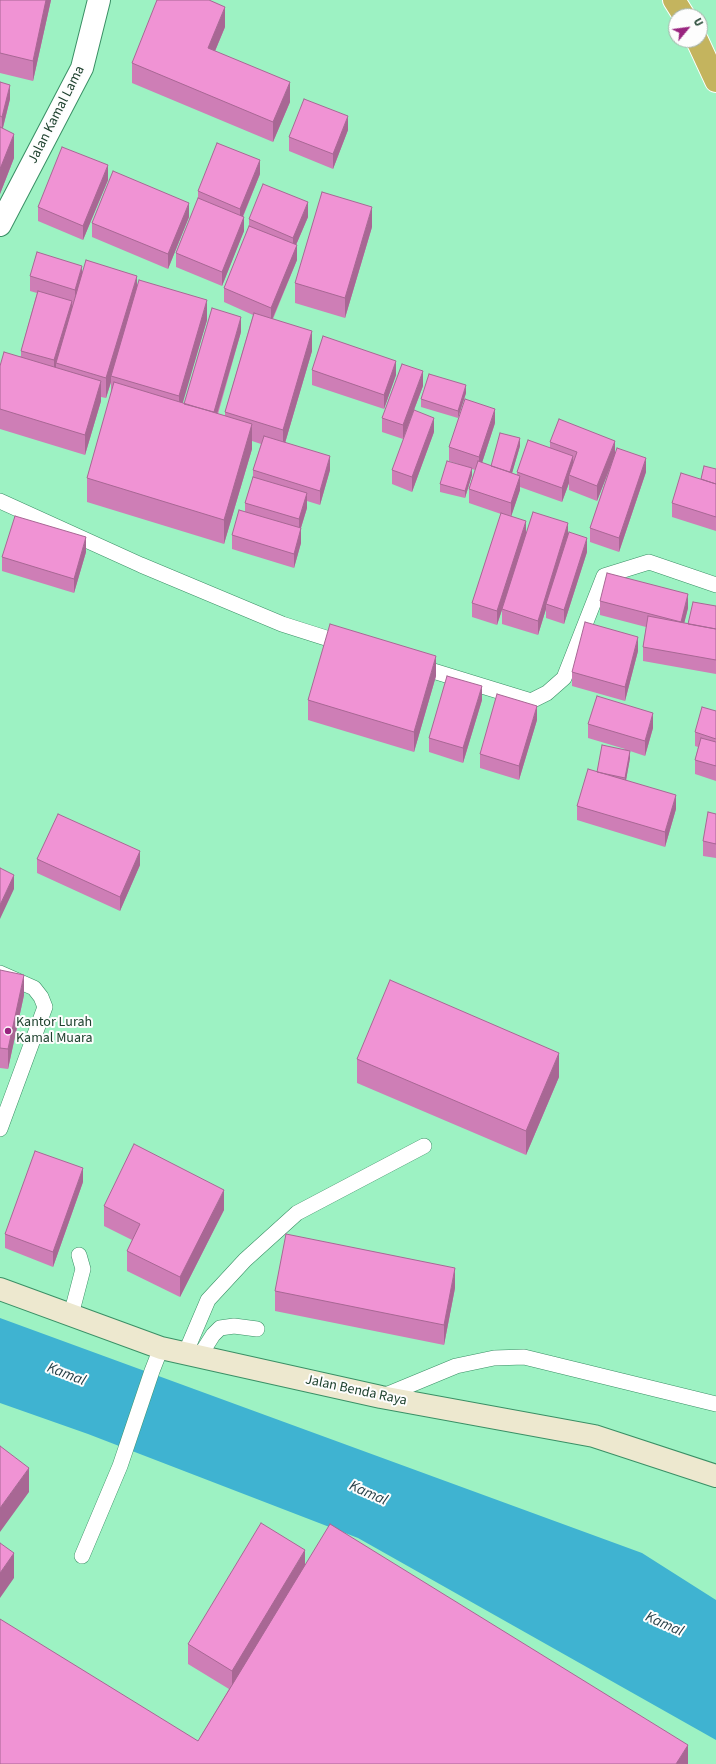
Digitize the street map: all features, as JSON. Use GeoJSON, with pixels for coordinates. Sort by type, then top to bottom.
{"type":"FeatureCollection","features":[{"type":"Feature","properties":{"kind":"highway"},"geometry":{"type":"LineString","coordinates":[[701,48],[716,81]]}},
{"type":"Feature","properties":{"kind":"main road","name":"Jalan Benda Raya"},"geometry":{"type":"LineString","coordinates":[[0,1289],[161,1348],[380,1396],[594,1436],[716,1476]]}},
{"type":"Feature","properties":{"kind":"street","name":"Jalan Kamal Lama"},"geometry":{"type":"LineString","coordinates":[[0,225],[82,68],[100,0]]}},
{"type":"Feature","properties":{"kind":"lane"},"geometry":{"type":"LineString","coordinates":[[0,501],[141,565],[282,624],[357,647]]}},
{"type":"Feature","properties":{"kind":"lane"},"geometry":{"type":"LineString","coordinates":[[402,661],[531,700],[547,693],[564,678],[604,576],[649,562],[716,585]]}},
{"type":"Feature","properties":{"kind":"lane"},"geometry":{"type":"LineString","coordinates":[[0,973],[34,988],[41,997],[45,1007],[7,1091],[0,1129]]}},
{"type":"Feature","properties":{"kind":"lane"},"geometry":{"type":"LineString","coordinates":[[192,1355],[208,1300],[245,1260],[297,1213],[424,1146]]}},
{"type":"Feature","properties":{"kind":"lane"},"geometry":{"type":"LineString","coordinates":[[71,1315],[83,1269],[80,1256]]}},
{"type":"Feature","properties":{"kind":"lane"},"geometry":{"type":"LineString","coordinates":[[192,1355],[220,1328],[234,1326],[257,1329]]}},
{"type":"Feature","properties":{"kind":"lane"},"geometry":{"type":"LineString","coordinates":[[82,1556],[120,1466],[161,1348]]}},
{"type":"Feature","properties":{"kind":"lane"},"geometry":{"type":"LineString","coordinates":[[380,1396],[456,1366],[494,1358],[524,1357],[716,1404]]}},
{"type":"Feature","properties":{"kind":"water","name":"Kamal"},"geometry":{"type":"Polygon","coordinates":[[[0,1318],[642,1553],[716,1600],[716,1740],[358,1538],[88,1434],[0,1403],[0,1318]]]}},
{"type":"Feature","properties":{"kind":"building"},"geometry":{"type":"Polygon","coordinates":[[[0,0],[46,0],[33,61],[0,53],[0,0]]]}},
{"type":"Feature","properties":{"kind":"building"},"geometry":{"type":"Polygon","coordinates":[[[157,0],[209,0],[225,7],[208,48],[290,82],[273,122],[132,63],[157,0]]]}},
{"type":"Feature","properties":{"kind":"building"},"geometry":{"type":"Polygon","coordinates":[[[0,82],[10,85],[2,117],[0,116],[0,82]]]}},
{"type":"Feature","properties":{"kind":"building"},"geometry":{"type":"Polygon","coordinates":[[[304,99],[348,116],[333,154],[289,137],[304,99]]]}},
{"type":"Feature","properties":{"kind":"building"},"geometry":{"type":"Polygon","coordinates":[[[0,127],[14,134],[0,169],[0,127]]]}},
{"type":"Feature","properties":{"kind":"building"},"geometry":{"type":"Polygon","coordinates":[[[217,143],[260,160],[240,209],[198,191],[217,143]]]}},
{"type":"Feature","properties":{"kind":"building"},"geometry":{"type":"Polygon","coordinates":[[[62,147],[108,165],[83,226],[38,207],[62,147]]]}},
{"type":"Feature","properties":{"kind":"building"},"geometry":{"type":"Polygon","coordinates":[[[113,171],[189,203],[168,254],[92,223],[113,171]]]}},
{"type":"Feature","properties":{"kind":"building"},"geometry":{"type":"Polygon","coordinates":[[[263,184],[308,202],[293,238],[249,219],[263,184]]]}},
{"type":"Feature","properties":{"kind":"building"},"geometry":{"type":"Polygon","coordinates":[[[322,192],[372,207],[345,298],[295,283],[322,192]]]}},
{"type":"Feature","properties":{"kind":"building"},"geometry":{"type":"Polygon","coordinates":[[[198,198],[244,217],[222,272],[176,253],[198,198]]]}},
{"type":"Feature","properties":{"kind":"building"},"geometry":{"type":"Polygon","coordinates":[[[249,226],[297,245],[271,308],[224,288],[249,226]]]}},
{"type":"Feature","properties":{"kind":"building"},"geometry":{"type":"Polygon","coordinates":[[[37,252],[82,266],[75,290],[30,276],[37,252]]]}},
{"type":"Feature","properties":{"kind":"building"},"geometry":{"type":"Polygon","coordinates":[[[86,260],[137,276],[106,378],[56,363],[86,260]]]}},
{"type":"Feature","properties":{"kind":"building"},"geometry":{"type":"Polygon","coordinates":[[[139,280],[207,300],[179,396],[111,376],[139,280]]]}},
{"type":"Feature","properties":{"kind":"building"},"geometry":{"type":"Polygon","coordinates":[[[38,291],[72,301],[54,360],[21,351],[38,291]]]}},
{"type":"Feature","properties":{"kind":"building"},"geometry":{"type":"Polygon","coordinates":[[[212,308],[241,317],[214,412],[184,404],[212,308]]]}},
{"type":"Feature","properties":{"kind":"building"},"geometry":{"type":"Polygon","coordinates":[[[254,313],[312,331],[283,430],[225,412],[254,313]]]}},
{"type":"Feature","properties":{"kind":"building"},"geometry":{"type":"Polygon","coordinates":[[[323,336],[396,361],[384,395],[312,370],[323,336]]]}},
{"type":"Feature","properties":{"kind":"building"},"geometry":{"type":"Polygon","coordinates":[[[4,352],[101,381],[85,435],[0,409],[0,366],[4,352]]]}},
{"type":"Feature","properties":{"kind":"building"},"geometry":{"type":"Polygon","coordinates":[[[402,364],[423,371],[403,425],[382,418],[402,364]]]}},
{"type":"Feature","properties":{"kind":"building"},"geometry":{"type":"Polygon","coordinates":[[[429,374],[466,385],[458,411],[421,399],[429,374]]]}},
{"type":"Feature","properties":{"kind":"building"},"geometry":{"type":"Polygon","coordinates":[[[114,382],[252,424],[224,520],[87,478],[114,382]]]}},
{"type":"Feature","properties":{"kind":"building"},"geometry":{"type":"Polygon","coordinates":[[[465,399],[495,409],[479,457],[449,447],[465,399]]]}},
{"type":"Feature","properties":{"kind":"building"},"geometry":{"type":"Polygon","coordinates":[[[414,410],[434,418],[412,477],[392,470],[414,410]]]}},
{"type":"Feature","properties":{"kind":"building"},"geometry":{"type":"Polygon","coordinates":[[[559,419],[615,441],[597,486],[569,475],[577,452],[550,442],[559,419]]]}},
{"type":"Feature","properties":{"kind":"building"},"geometry":{"type":"Polygon","coordinates":[[[500,433],[520,438],[510,472],[491,466],[500,433]]]}},
{"type":"Feature","properties":{"kind":"building"},"geometry":{"type":"Polygon","coordinates":[[[264,436],[330,456],[320,491],[253,470],[264,436]]]}},
{"type":"Feature","properties":{"kind":"building"},"geometry":{"type":"Polygon","coordinates":[[[528,440],[573,456],[562,488],[517,472],[528,440]]]}},
{"type":"Feature","properties":{"kind":"building"},"geometry":{"type":"Polygon","coordinates":[[[617,448],[646,458],[619,538],[590,528],[617,448]]]}},
{"type":"Feature","properties":{"kind":"building"},"geometry":{"type":"Polygon","coordinates":[[[447,461],[472,468],[465,491],[440,484],[447,461]]]}},
{"type":"Feature","properties":{"kind":"building"},"geometry":{"type":"Polygon","coordinates":[[[478,461],[520,476],[511,503],[469,489],[478,461]]]}},
{"type":"Feature","properties":{"kind":"building"},"geometry":{"type":"Polygon","coordinates":[[[704,466],[716,469],[716,484],[701,479],[704,466]]]}},
{"type":"Feature","properties":{"kind":"building"},"geometry":{"type":"Polygon","coordinates":[[[681,473],[716,484],[716,517],[672,503],[681,473]]]}},
{"type":"Feature","properties":{"kind":"building"},"geometry":{"type":"Polygon","coordinates":[[[253,477],[307,493],[299,519],[245,503],[253,477]]]}},
{"type":"Feature","properties":{"kind":"building"},"geometry":{"type":"Polygon","coordinates":[[[239,510],[301,528],[294,554],[232,535],[239,510]]]}},
{"type":"Feature","properties":{"kind":"building"},"geometry":{"type":"Polygon","coordinates":[[[533,512],[568,523],[538,621],[502,609],[533,512]]]}},
{"type":"Feature","properties":{"kind":"building"},"geometry":{"type":"Polygon","coordinates":[[[501,513],[526,521],[497,611],[472,603],[501,513]]]}},
{"type":"Feature","properties":{"kind":"building"},"geometry":{"type":"Polygon","coordinates":[[[15,516],[86,537],[74,579],[2,557],[15,516]]]}},
{"type":"Feature","properties":{"kind":"building"},"geometry":{"type":"Polygon","coordinates":[[[569,532],[587,538],[564,610],[546,604],[569,532]]]}},
{"type":"Feature","properties":{"kind":"building"},"geometry":{"type":"Polygon","coordinates":[[[607,573],[688,594],[681,622],[600,601],[607,573]]]}},
{"type":"Feature","properties":{"kind":"building"},"geometry":{"type":"Polygon","coordinates":[[[693,602],[716,606],[716,629],[688,624],[693,602]]]}},
{"type":"Feature","properties":{"kind":"building"},"geometry":{"type":"Polygon","coordinates":[[[648,616],[716,629],[716,660],[643,647],[648,616]]]}},
{"type":"Feature","properties":{"kind":"building"},"geometry":{"type":"Polygon","coordinates":[[[585,622],[638,637],[625,687],[572,672],[585,622]]]}},
{"type":"Feature","properties":{"kind":"building"},"geometry":{"type":"Polygon","coordinates":[[[330,624],[436,656],[414,732],[308,700],[330,624]]]}},
{"type":"Feature","properties":{"kind":"building"},"geometry":{"type":"Polygon","coordinates":[[[447,676],[482,686],[463,748],[429,738],[447,676]]]}},
{"type":"Feature","properties":{"kind":"building"},"geometry":{"type":"Polygon","coordinates":[[[497,694],[537,706],[519,766],[480,754],[497,694]]]}},
{"type":"Feature","properties":{"kind":"building"},"geometry":{"type":"Polygon","coordinates":[[[597,696],[653,713],[645,741],[588,724],[597,696]]]}},
{"type":"Feature","properties":{"kind":"building"},"geometry":{"type":"Polygon","coordinates":[[[702,707],[716,711],[716,739],[695,732],[702,707]]]}},
{"type":"Feature","properties":{"kind":"building"},"geometry":{"type":"Polygon","coordinates":[[[701,738],[716,742],[716,766],[695,760],[701,738]]]}},
{"type":"Feature","properties":{"kind":"building"},"geometry":{"type":"Polygon","coordinates":[[[602,745],[630,751],[625,778],[597,772],[602,745]]]}},
{"type":"Feature","properties":{"kind":"building"},"geometry":{"type":"Polygon","coordinates":[[[588,769],[676,795],[665,832],[577,806],[588,769]]]}},
{"type":"Feature","properties":{"kind":"building"},"geometry":{"type":"Polygon","coordinates":[[[708,812],[716,814],[716,844],[703,841],[708,812]]]}},
{"type":"Feature","properties":{"kind":"building"},"geometry":{"type":"Polygon","coordinates":[[[58,814],[140,851],[120,897],[37,859],[58,814]]]}},
{"type":"Feature","properties":{"kind":"building"},"geometry":{"type":"Polygon","coordinates":[[[0,868],[14,875],[0,905],[0,868]]]}},
{"type":"Feature","properties":{"kind":"building","name":"Kantor Lurah Kamal Muara"},"geometry":{"type":"Polygon","coordinates":[[[0,970],[24,975],[8,1049],[0,1048],[0,970]]]}},
{"type":"Feature","properties":{"kind":"building"},"geometry":{"type":"Polygon","coordinates":[[[390,980],[559,1053],[526,1131],[357,1059],[390,980]]]}},
{"type":"Feature","properties":{"kind":"building"},"geometry":{"type":"Polygon","coordinates":[[[134,1144],[224,1190],[180,1277],[127,1251],[140,1224],[104,1206],[134,1144]]]}},
{"type":"Feature","properties":{"kind":"building"},"geometry":{"type":"Polygon","coordinates":[[[35,1151],[83,1168],[53,1252],[5,1234],[35,1151]]]}},
{"type":"Feature","properties":{"kind":"building"},"geometry":{"type":"Polygon","coordinates":[[[286,1234],[455,1268],[444,1325],[275,1291],[286,1234]]]}},
{"type":"Feature","properties":{"kind":"building"},"geometry":{"type":"Polygon","coordinates":[[[0,1446],[29,1468],[0,1508],[0,1446]]]}},
{"type":"Feature","properties":{"kind":"building"},"geometry":{"type":"Polygon","coordinates":[[[261,1523],[305,1550],[232,1671],[188,1644],[261,1523]]]}},
{"type":"Feature","properties":{"kind":"building"},"geometry":{"type":"Polygon","coordinates":[[[330,1524],[688,1745],[676,1764],[0,1764],[0,1619],[198,1741],[330,1524]]]}},
{"type":"Feature","properties":{"kind":"building"},"geometry":{"type":"Polygon","coordinates":[[[0,1543],[14,1553],[0,1573],[0,1543]]]}},
{"type":"Feature","properties":{"kind":"place","name":"Kantor Lurah Kamal Muara"},"geometry":{"type":"Point","coordinates":[8,1031]}}]}
